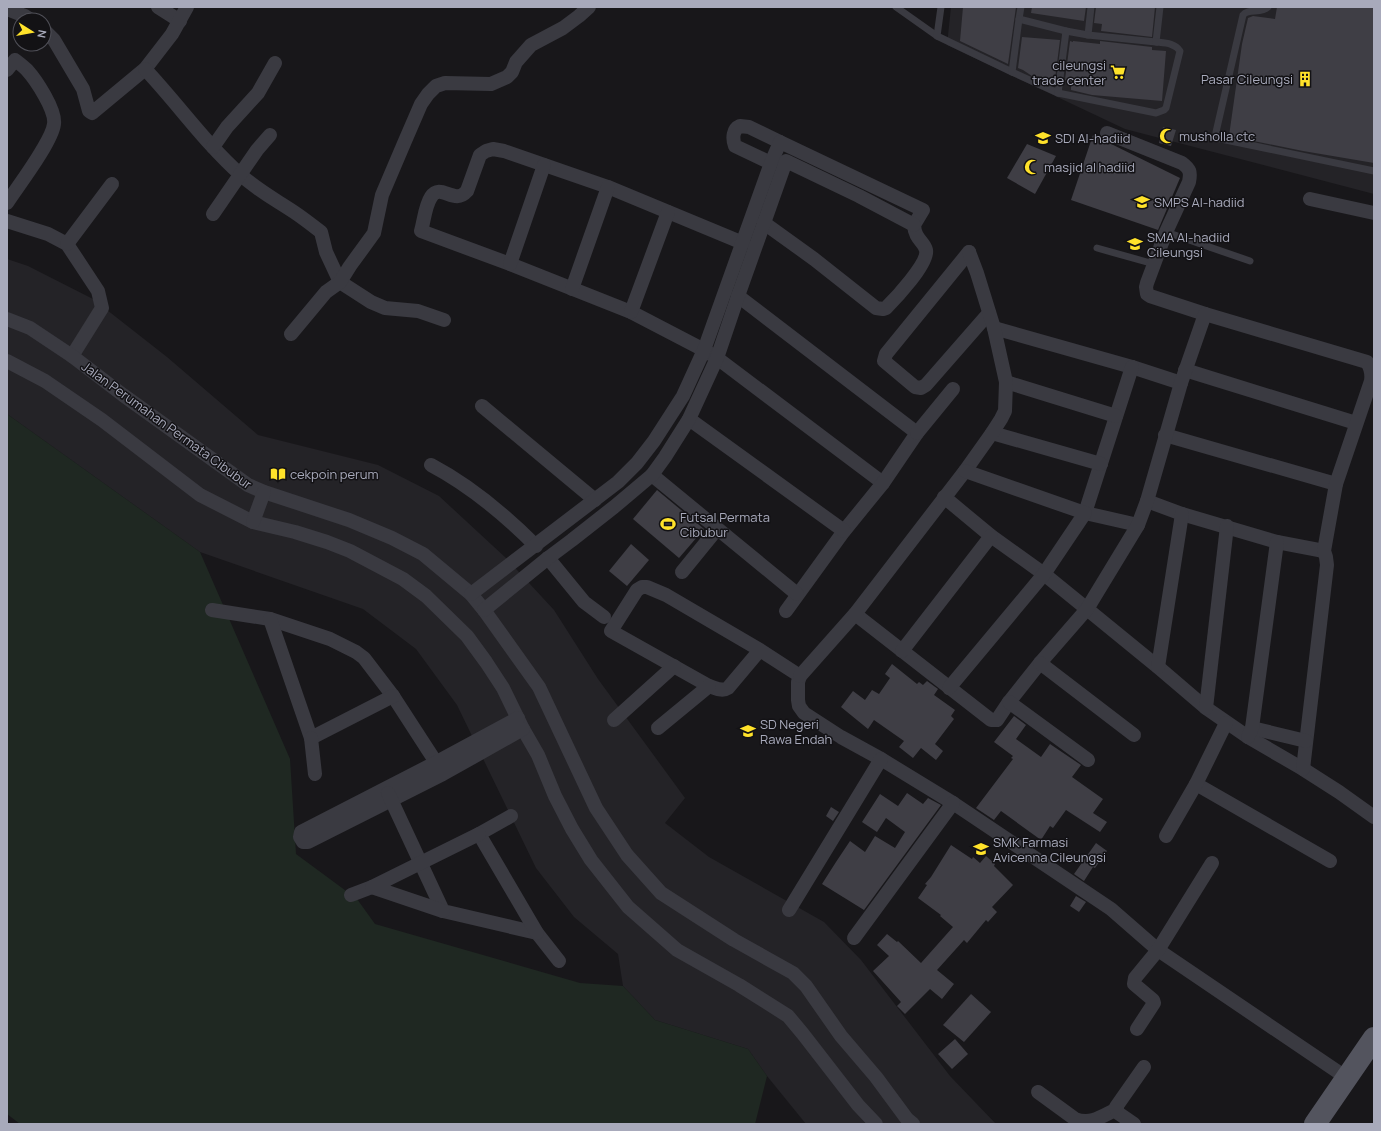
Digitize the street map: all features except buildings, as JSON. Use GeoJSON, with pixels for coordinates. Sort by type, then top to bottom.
{"type":"FeatureCollection","features":[{"type":"Feature","properties":{"kind":"main road"},"geometry":{"type":"LineString","coordinates":[[1315,1124],[1374,1039]]}},
{"type":"Feature","properties":{"kind":"street"},"geometry":{"type":"LineString","coordinates":[[158,7],[180,21]]}},
{"type":"Feature","properties":{"kind":"street"},"geometry":{"type":"LineString","coordinates":[[52,38],[69,64],[82,89],[88,109],[91,113],[95,112],[129,81],[145,69],[172,34],[187,7]]}},
{"type":"Feature","properties":{"kind":"street"},"geometry":{"type":"LineString","coordinates":[[291,334],[326,292],[340,282],[374,233],[382,195],[421,104],[428,94],[436,86],[445,83],[492,84],[507,77],[512,72],[516,62],[531,44],[563,28],[589,7]]}},
{"type":"Feature","properties":{"kind":"street"},"geometry":{"type":"LineString","coordinates":[[7,203],[49,138],[54,125],[52,110],[36,82],[27,70],[10,62]]}},
{"type":"Feature","properties":{"kind":"street"},"geometry":{"type":"LineString","coordinates":[[213,147],[227,127],[258,93],[275,63]]}},
{"type":"Feature","properties":{"kind":"street"},"geometry":{"type":"LineString","coordinates":[[145,69],[168,93],[197,130],[240,175],[321,232],[326,252],[340,282],[371,302],[385,308],[418,311],[444,320]]}},
{"type":"Feature","properties":{"kind":"street"},"geometry":{"type":"LineString","coordinates":[[1107,134],[1182,163],[1188,167],[1191,174],[1154,264],[1146,288],[1147,294],[1205,314],[1367,362],[1370,367],[1372,374],[1371,381],[1336,484],[1324,551],[1327,565],[1303,769]]}},
{"type":"Feature","properties":{"kind":"street"},"geometry":{"type":"LineString","coordinates":[[213,214],[257,150],[270,135]]}},
{"type":"Feature","properties":{"kind":"street"},"geometry":{"type":"LineString","coordinates":[[743,243],[608,187],[504,151],[492,149],[480,154],[467,191],[463,195],[453,196],[443,192],[438,192],[430,198],[422,231],[631,312],[711,354],[883,483]]}},
{"type":"Feature","properties":{"kind":"street"},"geometry":{"type":"LineString","coordinates":[[764,223],[814,259],[876,308],[886,308],[916,272],[925,256],[926,251],[916,236],[914,225],[923,210],[781,154]]}},
{"type":"Feature","properties":{"kind":"street"},"geometry":{"type":"LineString","coordinates":[[471,594],[536,546],[618,482],[637,463],[654,441],[711,354],[738,296],[764,223],[781,154]]}},
{"type":"Feature","properties":{"kind":"street"},"geometry":{"type":"LineString","coordinates":[[781,154],[914,225]]}},
{"type":"Feature","properties":{"kind":"street"},"geometry":{"type":"LineString","coordinates":[[484,610],[652,475],[690,419],[711,354],[743,243],[781,154]]}},
{"type":"Feature","properties":{"kind":"street"},"geometry":{"type":"LineString","coordinates":[[510,264],[544,165]]}},
{"type":"Feature","properties":{"kind":"street"},"geometry":{"type":"LineString","coordinates":[[67,244],[112,184]]}},
{"type":"Feature","properties":{"kind":"street"},"geometry":{"type":"LineString","coordinates":[[572,289],[608,187]]}},
{"type":"Feature","properties":{"kind":"street"},"geometry":{"type":"LineString","coordinates":[[1310,199],[1374,213]]}},
{"type":"Feature","properties":{"kind":"street"},"geometry":{"type":"LineString","coordinates":[[631,312],[668,212]]}},
{"type":"Feature","properties":{"kind":"street"},"geometry":{"type":"LineString","coordinates":[[7,221],[48,234],[67,244],[98,291],[102,306],[72,356]]}},
{"type":"Feature","properties":{"kind":"street"},"geometry":{"type":"LineString","coordinates":[[989,313],[926,385],[921,388],[915,387],[884,361],[886,354],[969,252],[994,328],[1006,382],[1004,411],[992,433],[965,471],[855,614],[800,676],[798,682],[799,706],[804,713],[834,733],[881,759],[953,803],[1111,908],[1158,950],[1346,1078]]}},
{"type":"Feature","properties":{"kind":"street"},"geometry":{"type":"LineString","coordinates":[[738,296],[917,433]]}},
{"type":"Feature","properties":{"kind":"street"},"geometry":{"type":"LineString","coordinates":[[855,614],[993,721],[999,718],[1009,702],[1040,663],[1087,609],[1138,525],[1147,501],[1183,376],[1205,314]]}},
{"type":"Feature","properties":{"kind":"street","name":"Jalan Perumahan Permata Cibubur"},"geometry":{"type":"LineString","coordinates":[[7,319],[30,328],[72,356],[123,395],[248,485],[262,497],[349,520],[392,538],[423,554],[471,594],[539,688],[596,808],[627,855],[661,893],[734,940],[793,972],[806,986],[841,1036],[876,1078],[907,1119],[913,1124]]}},
{"type":"Feature","properties":{"kind":"street"},"geometry":{"type":"LineString","coordinates":[[994,328],[1132,367],[1183,376],[1356,423]]}},
{"type":"Feature","properties":{"kind":"street"},"geometry":{"type":"LineString","coordinates":[[7,361],[45,381],[102,420],[200,495],[254,519],[327,542],[350,551],[402,579],[426,596],[467,636],[503,688],[520,724],[538,755],[555,796],[572,829],[591,860],[628,907],[677,950],[739,985],[788,1016],[874,1123]]}},
{"type":"Feature","properties":{"kind":"street"},"geometry":{"type":"LineString","coordinates":[[949,688],[1044,574],[1085,513],[1132,367]]}},
{"type":"Feature","properties":{"kind":"street"},"geometry":{"type":"LineString","coordinates":[[1006,382],[1116,416]]}},
{"type":"Feature","properties":{"kind":"street"},"geometry":{"type":"LineString","coordinates":[[786,612],[797,594],[844,530],[883,483],[917,433],[953,390]]}},
{"type":"Feature","properties":{"kind":"street"},"geometry":{"type":"LineString","coordinates":[[482,406],[595,500]]}},
{"type":"Feature","properties":{"kind":"street"},"geometry":{"type":"LineString","coordinates":[[690,419],[844,530]]}},
{"type":"Feature","properties":{"kind":"street"},"geometry":{"type":"LineString","coordinates":[[992,433],[1101,464]]}},
{"type":"Feature","properties":{"kind":"street"},"geometry":{"type":"LineString","coordinates":[[1165,435],[1336,484]]}},
{"type":"Feature","properties":{"kind":"street"},"geometry":{"type":"LineString","coordinates":[[431,465],[455,479],[482,499],[514,524],[536,546]]}},
{"type":"Feature","properties":{"kind":"street"},"geometry":{"type":"LineString","coordinates":[[965,471],[1085,513],[1138,525]]}},
{"type":"Feature","properties":{"kind":"street"},"geometry":{"type":"LineString","coordinates":[[652,475],[797,594]]}},
{"type":"Feature","properties":{"kind":"street"},"geometry":{"type":"LineString","coordinates":[[254,519],[262,497]]}},
{"type":"Feature","properties":{"kind":"street"},"geometry":{"type":"LineString","coordinates":[[944,497],[991,536],[1044,574],[1226,723],[1250,733],[1374,817]]}},
{"type":"Feature","properties":{"kind":"street"},"geometry":{"type":"LineString","coordinates":[[1147,501],[1182,514],[1227,526],[1277,542],[1324,551]]}},
{"type":"Feature","properties":{"kind":"street"},"geometry":{"type":"LineString","coordinates":[[1158,667],[1182,514]]}},
{"type":"Feature","properties":{"kind":"street"},"geometry":{"type":"LineString","coordinates":[[1206,708],[1227,526]]}},
{"type":"Feature","properties":{"kind":"street"},"geometry":{"type":"LineString","coordinates":[[682,572],[717,529]]}},
{"type":"Feature","properties":{"kind":"street"},"geometry":{"type":"LineString","coordinates":[[902,651],[991,536]]}},
{"type":"Feature","properties":{"kind":"street"},"geometry":{"type":"LineString","coordinates":[[1250,733],[1277,542]]}},
{"type":"Feature","properties":{"kind":"street"},"geometry":{"type":"LineString","coordinates":[[548,558],[584,602],[604,617]]}},
{"type":"Feature","properties":{"kind":"street"},"geometry":{"type":"LineString","coordinates":[[760,650],[728,688],[725,690],[720,690],[709,686],[611,631],[638,590],[642,587],[653,588],[760,650],[800,676]]}},
{"type":"Feature","properties":{"kind":"street"},"geometry":{"type":"LineString","coordinates":[[212,610],[270,619],[330,639],[356,652],[364,658],[393,696],[440,768]]}},
{"type":"Feature","properties":{"kind":"street"},"geometry":{"type":"LineString","coordinates":[[270,619],[311,738],[315,774]]}},
{"type":"Feature","properties":{"kind":"street"},"geometry":{"type":"LineString","coordinates":[[1040,663],[1134,734]]}},
{"type":"Feature","properties":{"kind":"street"},"geometry":{"type":"LineString","coordinates":[[614,720],[674,666]]}},
{"type":"Feature","properties":{"kind":"street"},"geometry":{"type":"LineString","coordinates":[[658,728],[709,686]]}},
{"type":"Feature","properties":{"kind":"street"},"geometry":{"type":"LineString","coordinates":[[311,738],[393,696]]}},
{"type":"Feature","properties":{"kind":"street"},"geometry":{"type":"LineString","coordinates":[[1009,702],[1088,760]]}},
{"type":"Feature","properties":{"kind":"street"},"geometry":{"type":"LineString","coordinates":[[1166,836],[1196,784],[1226,723]]}},
{"type":"Feature","properties":{"kind":"street"},"geometry":{"type":"LineString","coordinates":[[440,768],[385,788],[301,832],[300,837],[303,842],[308,842],[391,800],[440,768],[520,724]]}},
{"type":"Feature","properties":{"kind":"street"},"geometry":{"type":"LineString","coordinates":[[1250,733],[1306,741]]}},
{"type":"Feature","properties":{"kind":"street"},"geometry":{"type":"LineString","coordinates":[[789,910],[881,759]]}},
{"type":"Feature","properties":{"kind":"street"},"geometry":{"type":"LineString","coordinates":[[1196,784],[1330,861]]}},
{"type":"Feature","properties":{"kind":"street"},"geometry":{"type":"LineString","coordinates":[[385,788],[443,911]]}},
{"type":"Feature","properties":{"kind":"street"},"geometry":{"type":"LineString","coordinates":[[854,938],[953,803]]}},
{"type":"Feature","properties":{"kind":"street"},"geometry":{"type":"LineString","coordinates":[[351,895],[421,863],[511,816]]}},
{"type":"Feature","properties":{"kind":"street"},"geometry":{"type":"LineString","coordinates":[[479,834],[537,933],[559,961]]}},
{"type":"Feature","properties":{"kind":"street"},"geometry":{"type":"LineString","coordinates":[[1137,1029],[1154,1003],[1153,1000],[1134,984],[1134,981],[1141,969],[1158,950],[1212,863]]}},
{"type":"Feature","properties":{"kind":"street"},"geometry":{"type":"LineString","coordinates":[[372,886],[443,911],[537,933]]}},
{"type":"Feature","properties":{"kind":"street"},"geometry":{"type":"LineString","coordinates":[[1038,1092],[1076,1118],[1091,1122],[1116,1109],[1117,1105],[1144,1067]]}},
{"type":"Feature","properties":{"kind":"street"},"geometry":{"type":"LineString","coordinates":[[1116,1109],[1118,1113],[1134,1124]]}},
{"type":"Feature","properties":{"kind":"lane"},"geometry":{"type":"LineString","coordinates":[[896,7],[937,36],[1058,93],[1152,113],[1164,110],[1166,108],[1180,51],[1178,47],[1173,44],[1088,35],[1019,19]]}},
{"type":"Feature","properties":{"kind":"lane"},"geometry":{"type":"LineString","coordinates":[[1012,72],[1020,7]]}},
{"type":"Feature","properties":{"kind":"lane"},"geometry":{"type":"LineString","coordinates":[[1088,35],[1091,7]]}},
{"type":"Feature","properties":{"kind":"lane"},"geometry":{"type":"LineString","coordinates":[[1156,42],[1160,7]]}},
{"type":"Feature","properties":{"kind":"lane"},"geometry":{"type":"LineString","coordinates":[[1268,7],[1264,10],[1246,12],[1243,15],[1216,132],[1217,137],[1374,171]]}},
{"type":"Feature","properties":{"kind":"lane"},"geometry":{"type":"LineString","coordinates":[[937,36],[939,8]]}},
{"type":"Feature","properties":{"kind":"lane"},"geometry":{"type":"LineString","coordinates":[[1058,93],[1066,31]]}},
{"type":"Feature","properties":{"kind":"lane"},"geometry":{"type":"LineString","coordinates":[[1166,232],[1250,261]]}},
{"type":"Feature","properties":{"kind":"lane"},"geometry":{"type":"LineString","coordinates":[[1098,248],[1154,264]]}},
{"type":"Feature","properties":{"kind":"shaded area"},"geometry":{"type":"Polygon","coordinates":[[[951,7],[1374,7],[1374,194],[1125,129],[947,45],[951,7]]]}},
{"type":"Feature","properties":{"kind":"shaded area"},"geometry":{"type":"Polygon","coordinates":[[[7,259],[28,266],[93,299],[167,357],[258,435],[378,465],[439,496],[506,558],[554,610],[598,679],[685,798],[665,823],[709,857],[824,922],[861,960],[950,1076],[996,1124],[806,1124],[767,1076],[748,1049],[655,1020],[623,986],[618,954],[574,917],[536,868],[457,705],[416,649],[363,609],[200,552],[7,414],[7,259]]]}},
{"type":"Feature","properties":{"kind":"shaded area"},"geometry":{"type":"Polygon","coordinates":[[[7,414],[200,552],[290,759],[296,854],[357,899],[375,924],[580,983],[623,986],[655,1020],[748,1049],[767,1076],[755,1124],[20,1124],[7,1114],[7,414]]]}},
{"type":"Feature","properties":{"kind":"place","name":"cileungsi trade center"},"geometry":{"type":"Point","coordinates":[1118,72]}},
{"type":"Feature","properties":{"kind":"place","name":"Pasar Cileungsi"},"geometry":{"type":"Point","coordinates":[1305,79]}},
{"type":"Feature","properties":{"kind":"place","name":"musholla ctc"},"geometry":{"type":"Point","coordinates":[1167,136]}},
{"type":"Feature","properties":{"kind":"place","name":"SDI Al-hadiid"},"geometry":{"type":"Point","coordinates":[1043,138]}},
{"type":"Feature","properties":{"kind":"place","name":"masjid al hadiid"},"geometry":{"type":"Point","coordinates":[1032,167]}},
{"type":"Feature","properties":{"kind":"place","name":"SMPS Al-hadiid"},"geometry":{"type":"Point","coordinates":[1142,202]}},
{"type":"Feature","properties":{"kind":"place","name":"SMA Al-hadiid Cileungsi"},"geometry":{"type":"Point","coordinates":[1135,244]}},
{"type":"Feature","properties":{"kind":"place","name":"cekpoin perum"},"geometry":{"type":"Point","coordinates":[278,474]}},
{"type":"Feature","properties":{"kind":"place","name":"Futsal Permata Cibubur"},"geometry":{"type":"Point","coordinates":[668,524]}},
{"type":"Feature","properties":{"kind":"place","name":"SD Negeri Rawa Endah"},"geometry":{"type":"Point","coordinates":[748,731]}},
{"type":"Feature","properties":{"kind":"place","name":"SMK Farmasi Avicenna Cileungsi"},"geometry":{"type":"Point","coordinates":[981,849]}}]}
